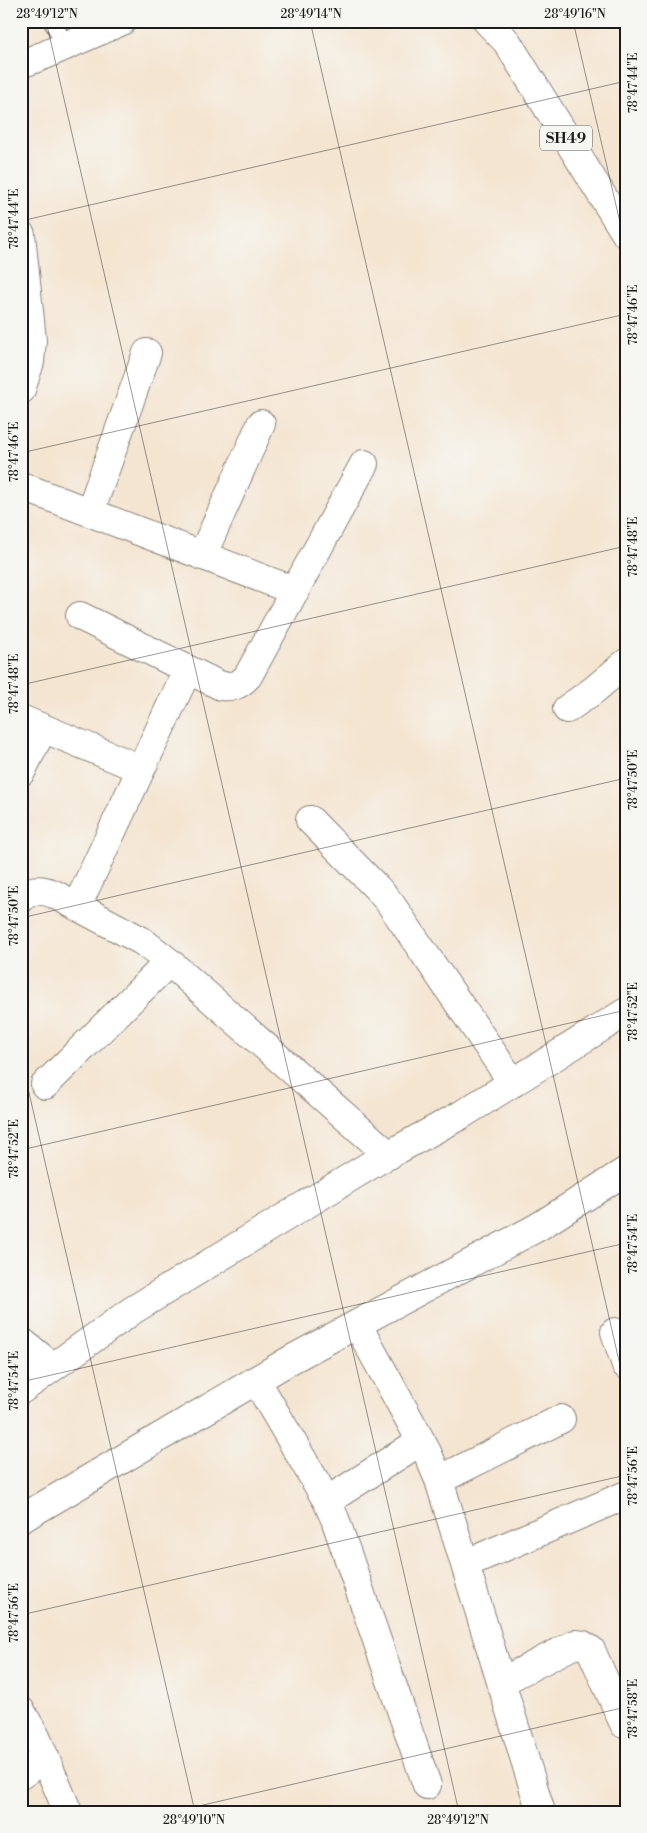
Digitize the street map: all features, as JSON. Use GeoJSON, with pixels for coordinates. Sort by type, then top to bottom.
{"type":"FeatureCollection","features":[{"type":"Feature","properties":{"kind":"street"},"geometry":{"type":"LineString","coordinates":[[21,64],[122,21]]}},
{"type":"Feature","properties":{"kind":"street","name":"SH49"},"geometry":{"type":"LineString","coordinates":[[487,21],[503,32],[626,234]]}},
{"type":"Feature","properties":{"kind":"street"},"geometry":{"type":"LineString","coordinates":[[21,235],[32,340],[30,362],[21,390]]}},
{"type":"Feature","properties":{"kind":"street"},"geometry":{"type":"LineString","coordinates":[[90,512],[147,352]]}},
{"type":"Feature","properties":{"kind":"street"},"geometry":{"type":"LineString","coordinates":[[202,556],[261,424]]}},
{"type":"Feature","properties":{"kind":"street"},"geometry":{"type":"LineString","coordinates":[[80,616],[187,671],[221,686],[232,687],[241,683],[248,676],[364,464]]}},
{"type":"Feature","properties":{"kind":"street"},"geometry":{"type":"LineString","coordinates":[[21,486],[295,591]]}},
{"type":"Feature","properties":{"kind":"street"},"geometry":{"type":"LineString","coordinates":[[567,709],[594,690],[626,663]]}},
{"type":"Feature","properties":{"kind":"street"},"geometry":{"type":"LineString","coordinates":[[77,906],[187,671]]}},
{"type":"Feature","properties":{"kind":"street"},"geometry":{"type":"LineString","coordinates":[[21,772],[32,724],[141,769]]}},
{"type":"Feature","properties":{"kind":"street"},"geometry":{"type":"LineString","coordinates":[[310,820],[390,903],[513,1083]]}},
{"type":"Feature","properties":{"kind":"street"},"geometry":{"type":"LineString","coordinates":[[28,890],[77,906],[142,941],[169,962],[389,1155]]}},
{"type":"Feature","properties":{"kind":"street"},"geometry":{"type":"LineString","coordinates":[[45,1085],[169,962]]}},
{"type":"Feature","properties":{"kind":"street"},"geometry":{"type":"LineString","coordinates":[[21,1390],[133,1310],[389,1155],[461,1115],[626,1012]]}},
{"type":"Feature","properties":{"kind":"street"},"geometry":{"type":"LineString","coordinates":[[21,1520],[256,1380],[538,1227],[626,1171]]}},
{"type":"Feature","properties":{"kind":"street"},"geometry":{"type":"LineString","coordinates":[[357,1324],[421,1441],[439,1480],[541,1812]]}},
{"type":"Feature","properties":{"kind":"street"},"geometry":{"type":"LineString","coordinates":[[615,1332],[626,1365]]}},
{"type":"Feature","properties":{"kind":"street"},"geometry":{"type":"LineString","coordinates":[[21,1341],[53,1367]]}},
{"type":"Feature","properties":{"kind":"street"},"geometry":{"type":"LineString","coordinates":[[256,1380],[327,1501],[335,1519],[427,1785]]}},
{"type":"Feature","properties":{"kind":"street"},"geometry":{"type":"LineString","coordinates":[[439,1480],[561,1419]]}},
{"type":"Feature","properties":{"kind":"street"},"geometry":{"type":"LineString","coordinates":[[327,1501],[421,1441]]}},
{"type":"Feature","properties":{"kind":"street"},"geometry":{"type":"LineString","coordinates":[[465,1564],[626,1495]]}},
{"type":"Feature","properties":{"kind":"street"},"geometry":{"type":"LineString","coordinates":[[501,1682],[575,1644],[583,1644],[591,1650],[624,1724]]}},
{"type":"Feature","properties":{"kind":"street"},"geometry":{"type":"LineString","coordinates":[[21,1711],[45,1757],[68,1812]]}},
{"type":"Feature","properties":{"kind":"street"},"geometry":{"type":"LineString","coordinates":[[21,1775],[45,1757]]}},
{"type":"Feature","properties":{"kind":"lane"},"geometry":{"type":"LineString","coordinates":[[52,21],[66,46]]}}]}
